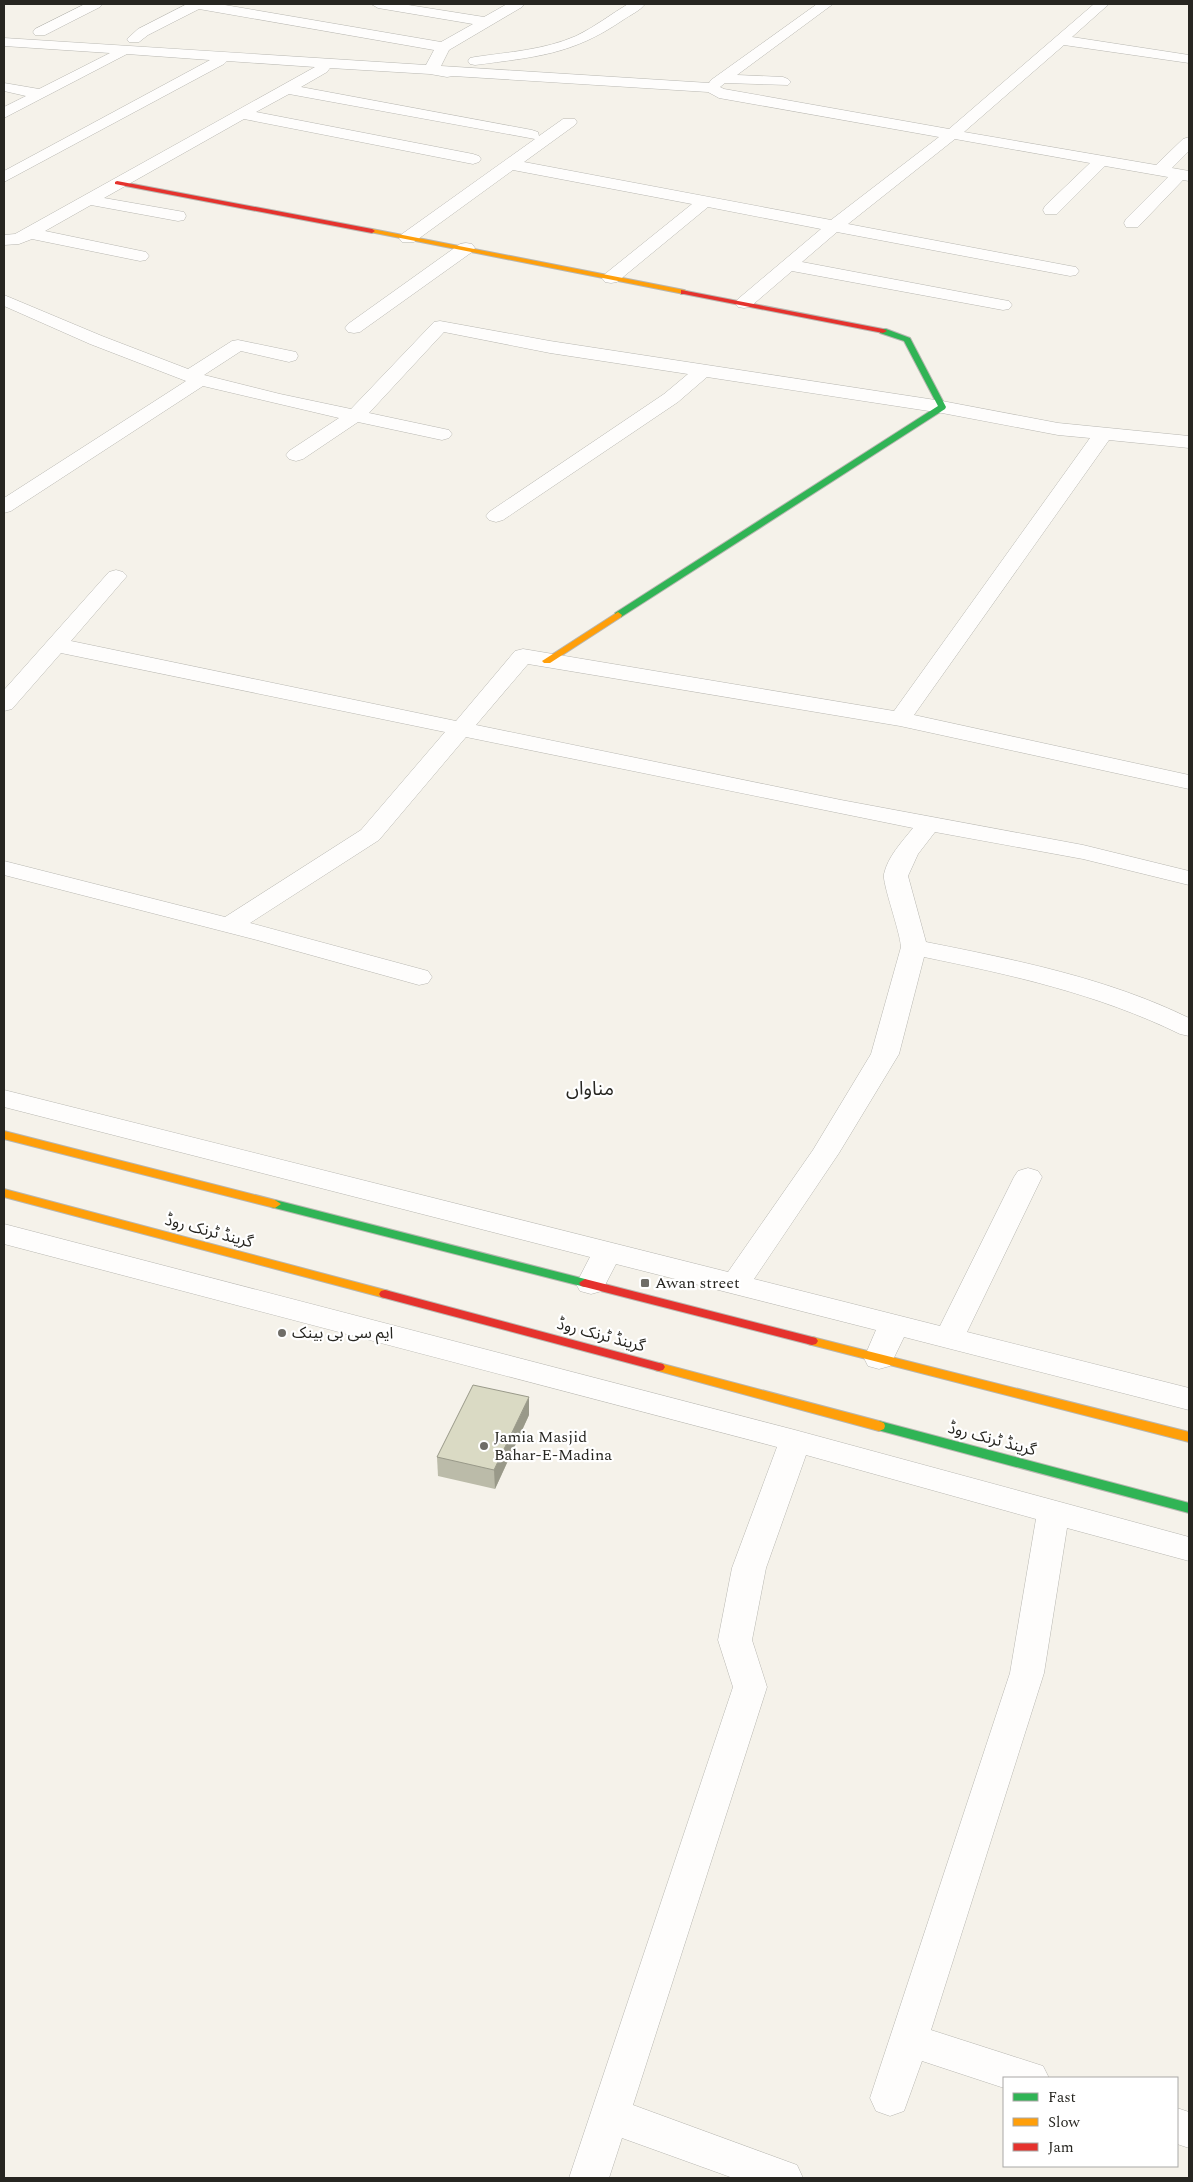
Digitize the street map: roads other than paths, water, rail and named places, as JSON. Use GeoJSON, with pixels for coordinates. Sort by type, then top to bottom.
{"type":"FeatureCollection","features":[{"type":"Feature","properties":{"kind":"main road"},"geometry":{"type":"LineString","coordinates":[[117,183],[466,248],[744,303],[900,335],[907,340],[942,407],[547,660]]}},
{"type":"Feature","properties":{"kind":"main road"},"geometry":{"type":"LineString","coordinates":[[4,1135],[1189,1437]]}},
{"type":"Feature","properties":{"kind":"main road","name":"گرینڈ ٹرنک روڈ"},"geometry":{"type":"LineString","coordinates":[[4,1193],[1189,1508]]}},
{"type":"Feature","properties":{"kind":"street"},"geometry":{"type":"LineString","coordinates":[[40,32],[95,4]]}},
{"type":"Feature","properties":{"kind":"street"},"geometry":{"type":"LineString","coordinates":[[4,113],[120,54],[142,32],[197,4],[438,59],[539,91]]}},
{"type":"Feature","properties":{"kind":"street"},"geometry":{"type":"LineString","coordinates":[[378,4],[488,22]]}},
{"type":"Feature","properties":{"kind":"street"},"geometry":{"type":"LineString","coordinates":[[438,59],[488,22],[517,4]]}},
{"type":"Feature","properties":{"kind":"street"},"geometry":{"type":"LineString","coordinates":[[4,42],[129,44],[566,66],[716,83],[826,4]]}},
{"type":"Feature","properties":{"kind":"street"},"geometry":{"type":"LineString","coordinates":[[744,303],[834,226],[951,135],[1102,4]]}},
{"type":"Feature","properties":{"kind":"street"},"geometry":{"type":"LineString","coordinates":[[475,61],[521,54],[572,42],[587,36],[623,13],[654,8]]}},
{"type":"Feature","properties":{"kind":"street"},"geometry":{"type":"LineString","coordinates":[[566,66],[639,10]]}},
{"type":"Feature","properties":{"kind":"street"},"geometry":{"type":"LineString","coordinates":[[4,29],[224,56],[326,63],[438,59],[566,66],[595,81],[783,82]]}},
{"type":"Feature","properties":{"kind":"street"},"geometry":{"type":"LineString","coordinates":[[1061,40],[1189,59]]}},
{"type":"Feature","properties":{"kind":"street"},"geometry":{"type":"LineString","coordinates":[[572,42],[592,46]]}},
{"type":"Feature","properties":{"kind":"street"},"geometry":{"type":"LineString","coordinates":[[4,177],[219,61],[224,56]]}},
{"type":"Feature","properties":{"kind":"street"},"geometry":{"type":"LineString","coordinates":[[4,240],[19,239],[322,69],[326,63]]}},
{"type":"Feature","properties":{"kind":"street"},"geometry":{"type":"LineString","coordinates":[[584,95],[591,91],[595,81]]}},
{"type":"Feature","properties":{"kind":"street"},"geometry":{"type":"LineString","coordinates":[[716,83],[719,93],[1184,175]]}},
{"type":"Feature","properties":{"kind":"street"},"geometry":{"type":"LineString","coordinates":[[4,87],[41,94]]}},
{"type":"Feature","properties":{"kind":"street"},"geometry":{"type":"LineString","coordinates":[[287,89],[532,134]]}},
{"type":"Feature","properties":{"kind":"street"},"geometry":{"type":"LineString","coordinates":[[241,114],[473,158]]}},
{"type":"Feature","properties":{"kind":"street"},"geometry":{"type":"LineString","coordinates":[[408,238],[569,122]]}},
{"type":"Feature","properties":{"kind":"street"},"geometry":{"type":"LineString","coordinates":[[1161,170],[1187,146]]}},
{"type":"Feature","properties":{"kind":"street"},"geometry":{"type":"LineString","coordinates":[[1050,210],[1102,160]]}},
{"type":"Feature","properties":{"kind":"street"},"geometry":{"type":"LineString","coordinates":[[509,164],[1070,271]]}},
{"type":"Feature","properties":{"kind":"street"},"geometry":{"type":"LineString","coordinates":[[1132,224],[1184,175]]}},
{"type":"Feature","properties":{"kind":"street"},"geometry":{"type":"LineString","coordinates":[[88,200],[178,216]]}},
{"type":"Feature","properties":{"kind":"street"},"geometry":{"type":"LineString","coordinates":[[611,278],[704,202]]}},
{"type":"Feature","properties":{"kind":"street"},"geometry":{"type":"LineString","coordinates":[[29,233],[140,256]]}},
{"type":"Feature","properties":{"kind":"street"},"geometry":{"type":"LineString","coordinates":[[354,328],[466,248]]}},
{"type":"Feature","properties":{"kind":"street"},"geometry":{"type":"LineString","coordinates":[[789,265],[1003,305]]}},
{"type":"Feature","properties":{"kind":"street"},"geometry":{"type":"LineString","coordinates":[[4,300],[96,340],[195,378],[279,400],[442,434]]}},
{"type":"Feature","properties":{"kind":"street"},"geometry":{"type":"LineString","coordinates":[[296,455],[355,416],[440,326],[550,347],[942,407],[1058,430],[1189,442]]}},
{"type":"Feature","properties":{"kind":"street"},"geometry":{"type":"LineString","coordinates":[[4,507],[195,378],[238,345],[289,356]]}},
{"type":"Feature","properties":{"kind":"street"},"geometry":{"type":"LineString","coordinates":[[496,516],[671,398],[703,370]]}},
{"type":"Feature","properties":{"kind":"street"},"geometry":{"type":"LineString","coordinates":[[900,719],[1103,434]]}},
{"type":"Feature","properties":{"kind":"street"},"geometry":{"type":"LineString","coordinates":[[4,704],[116,576]]}},
{"type":"Feature","properties":{"kind":"street"},"geometry":{"type":"LineString","coordinates":[[56,645],[928,825],[1083,852],[1189,878]]}},
{"type":"Feature","properties":{"kind":"street"},"geometry":{"type":"LineString","coordinates":[[228,926],[370,835],[522,656],[900,719],[1189,782]]}},
{"type":"Feature","properties":{"kind":"street"},"geometry":{"type":"LineString","coordinates":[[735,1285],[825,1153],[885,1054],[914,947],[913,936],[896,876],[906,853],[928,825]]}},
{"type":"Feature","properties":{"kind":"street"},"geometry":{"type":"LineString","coordinates":[[4,868],[420,978]]}},
{"type":"Feature","properties":{"kind":"street"},"geometry":{"type":"LineString","coordinates":[[914,947],[1055,979],[1162,1013],[1189,1028]]}},
{"type":"Feature","properties":{"kind":"street"},"geometry":{"type":"LineString","coordinates":[[4,1099],[1189,1399]]}},
{"type":"Feature","properties":{"kind":"street"},"geometry":{"type":"LineString","coordinates":[[949,1339],[1028,1177]]}},
{"type":"Feature","properties":{"kind":"street"},"geometry":{"type":"LineString","coordinates":[[4,1234],[795,1441],[1189,1550]]}},
{"type":"Feature","properties":{"kind":"street"},"geometry":{"type":"LineString","coordinates":[[591,1284],[607,1252]]}},
{"type":"Feature","properties":{"kind":"street"},"geometry":{"type":"LineString","coordinates":[[879,1358],[894,1325]]}},
{"type":"Feature","properties":{"kind":"street"},"geometry":{"type":"LineString","coordinates":[[589,2178],[750,1687],[736,1640],[749,1568],[795,1441]]}},
{"type":"Feature","properties":{"kind":"street"},"geometry":{"type":"LineString","coordinates":[[890,2098],[1027,1673],[1053,1513]]}},
{"type":"Feature","properties":{"kind":"street"},"geometry":{"type":"LineString","coordinates":[[909,2040],[1026,2077]]}},
{"type":"Feature","properties":{"kind":"street"},"geometry":{"type":"LineString","coordinates":[[610,2115],[783,2178]]}},
{"type":"Feature","properties":{"kind":"place","name":"Awan street"},"geometry":{"type":"Point","coordinates":[645,1283]}},
{"type":"Feature","properties":{"kind":"place","name":"ایم سی بی بینک"},"geometry":{"type":"Point","coordinates":[282,1333]}},
{"type":"Feature","properties":{"kind":"place","name":"Jamia Masjid Bahar-E-Madina"},"geometry":{"type":"Point","coordinates":[484,1446]}},
{"type":"Feature","properties":{"kind":"district","name":"مناواں"},"geometry":{"type":"Point","coordinates":[590,1089]}}]}
